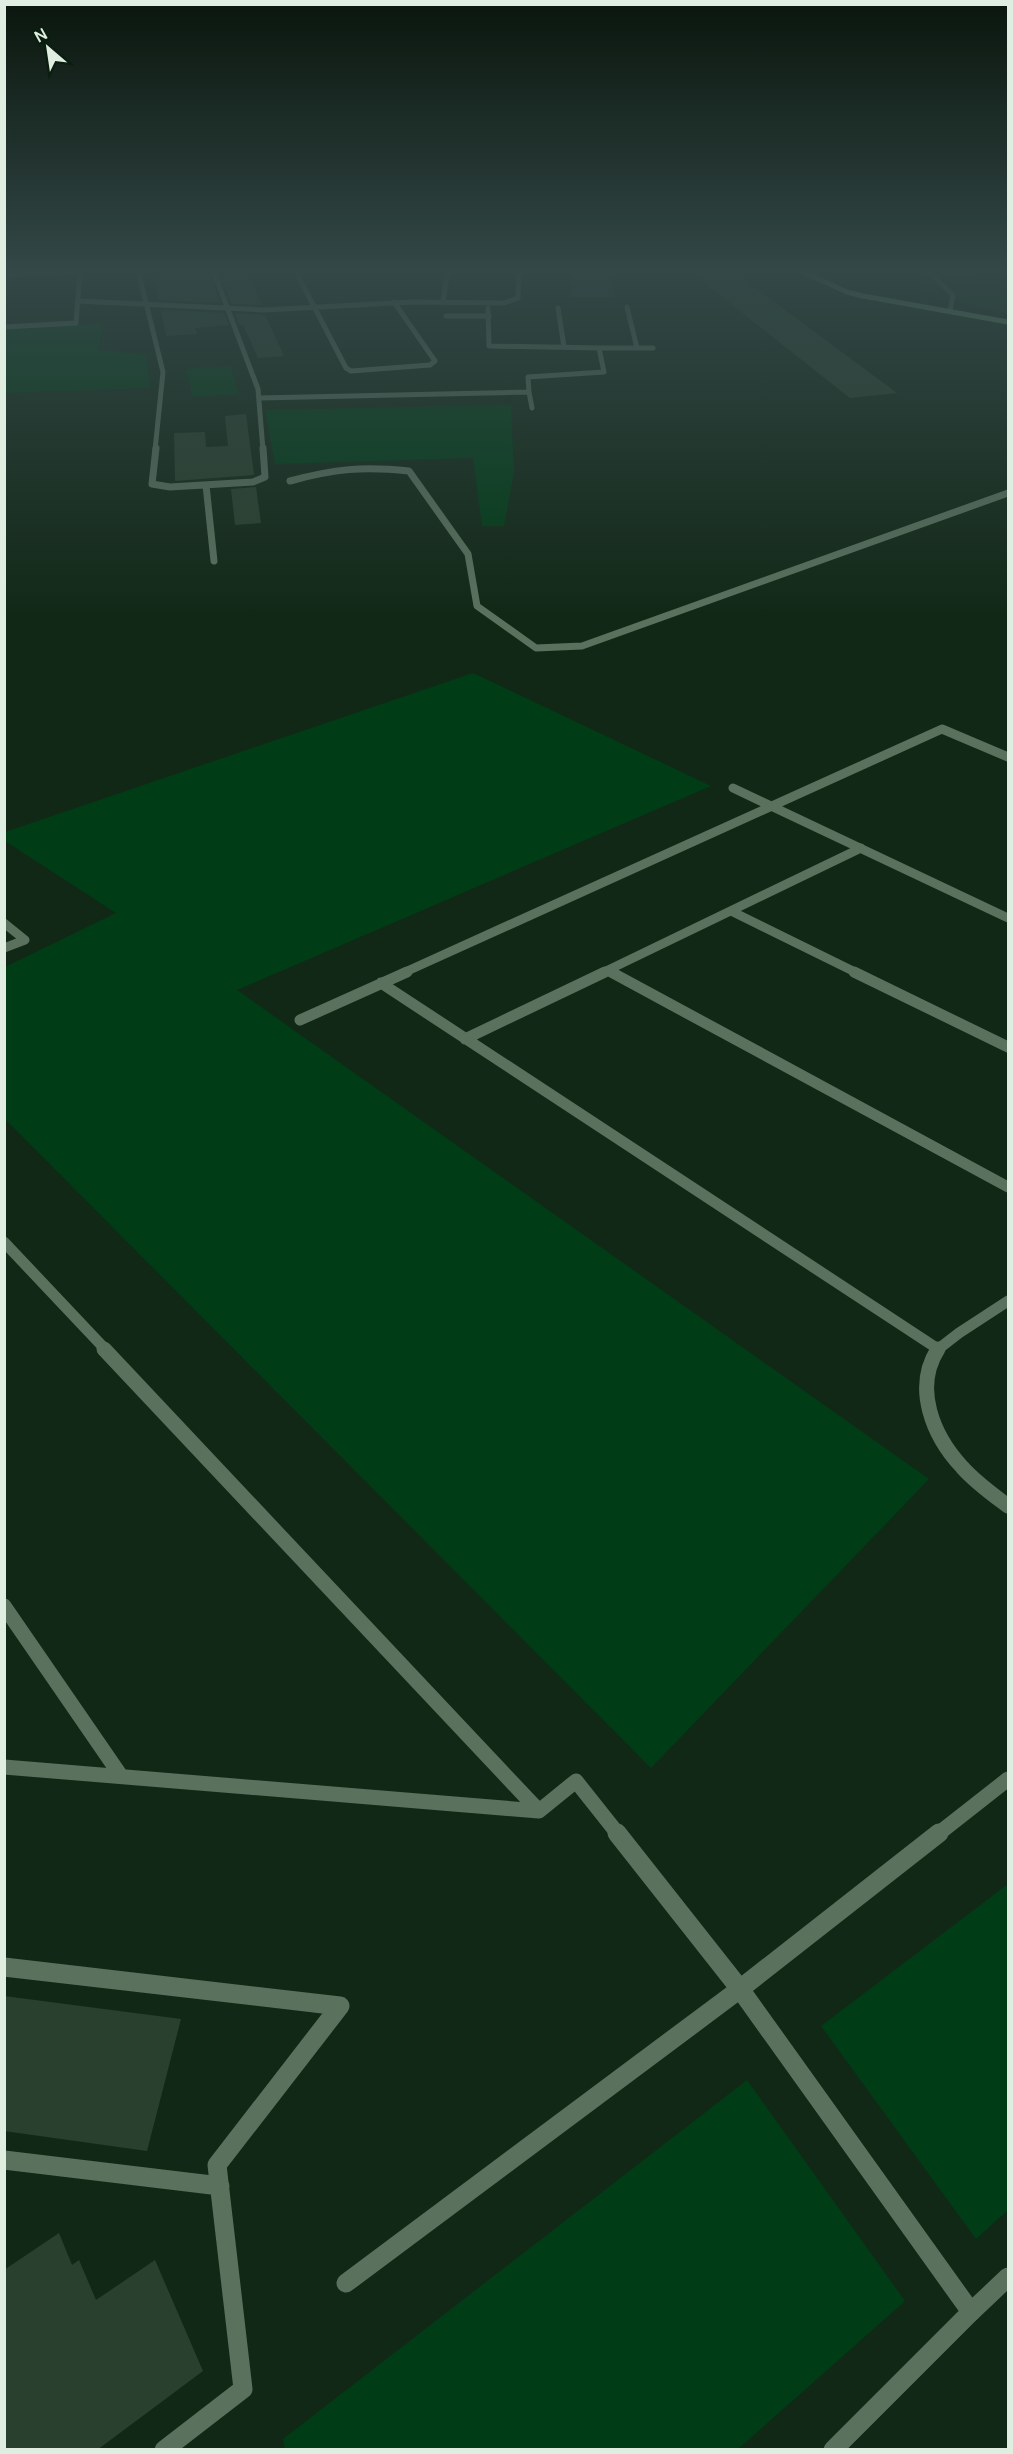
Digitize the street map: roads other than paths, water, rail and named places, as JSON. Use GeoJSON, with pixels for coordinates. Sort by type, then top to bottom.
{"type":"FeatureCollection","features":[{"type":"Feature","properties":{"kind":"street"},"geometry":{"type":"LineString","coordinates":[[162,385],[152,484],[170,487],[253,482],[265,477],[256,385]]}},
{"type":"Feature","properties":{"kind":"street"},"geometry":{"type":"LineString","coordinates":[[529,385],[532,408]]}},
{"type":"Feature","properties":{"kind":"street"},"geometry":{"type":"LineString","coordinates":[[259,398],[529,392]]}},
{"type":"Feature","properties":{"kind":"street"},"geometry":{"type":"LineString","coordinates":[[290,481],[330,470],[374,467],[409,471],[468,554],[477,606],[536,648],[582,646],[1008,493]]}},
{"type":"Feature","properties":{"kind":"street"},"geometry":{"type":"LineString","coordinates":[[206,485],[214,561]]}},
{"type":"Feature","properties":{"kind":"street"},"geometry":{"type":"LineString","coordinates":[[300,1020],[942,729],[1008,757]]}},
{"type":"Feature","properties":{"kind":"street"},"geometry":{"type":"LineString","coordinates":[[734,788],[1008,918]]}},
{"type":"Feature","properties":{"kind":"street"},"geometry":{"type":"LineString","coordinates":[[465,1039],[861,848]]}},
{"type":"Feature","properties":{"kind":"street"},"geometry":{"type":"LineString","coordinates":[[731,911],[1008,1047]]}},
{"type":"Feature","properties":{"kind":"street"},"geometry":{"type":"LineString","coordinates":[[4,923],[25,940],[4,948]]}},
{"type":"Feature","properties":{"kind":"street"},"geometry":{"type":"LineString","coordinates":[[608,970],[1008,1187]]}},
{"type":"Feature","properties":{"kind":"street"},"geometry":{"type":"LineString","coordinates":[[381,983],[938,1349]]}},
{"type":"Feature","properties":{"kind":"street"},"geometry":{"type":"LineString","coordinates":[[4,1242],[539,1811]]}},
{"type":"Feature","properties":{"kind":"street"},"geometry":{"type":"LineString","coordinates":[[1008,1300],[938,1349],[929,1367],[926,1388],[929,1410],[936,1430],[947,1450],[963,1470],[1008,1506]]}},
{"type":"Feature","properties":{"kind":"street"},"geometry":{"type":"LineString","coordinates":[[4,1606],[121,1776]]}},
{"type":"Feature","properties":{"kind":"street"},"geometry":{"type":"LineString","coordinates":[[4,1767],[539,1811],[576,1781],[740,1989],[971,2312]]}},
{"type":"Feature","properties":{"kind":"street"},"geometry":{"type":"LineString","coordinates":[[346,2283],[740,1989],[1008,1779]]}},
{"type":"Feature","properties":{"kind":"street"},"geometry":{"type":"LineString","coordinates":[[4,1967],[340,2006],[217,2165],[243,2389],[164,2450]]}},
{"type":"Feature","properties":{"kind":"street"},"geometry":{"type":"LineString","coordinates":[[4,2160],[220,2186]]}},
{"type":"Feature","properties":{"kind":"street"},"geometry":{"type":"LineString","coordinates":[[833,2450],[1008,2277]]}}]}
